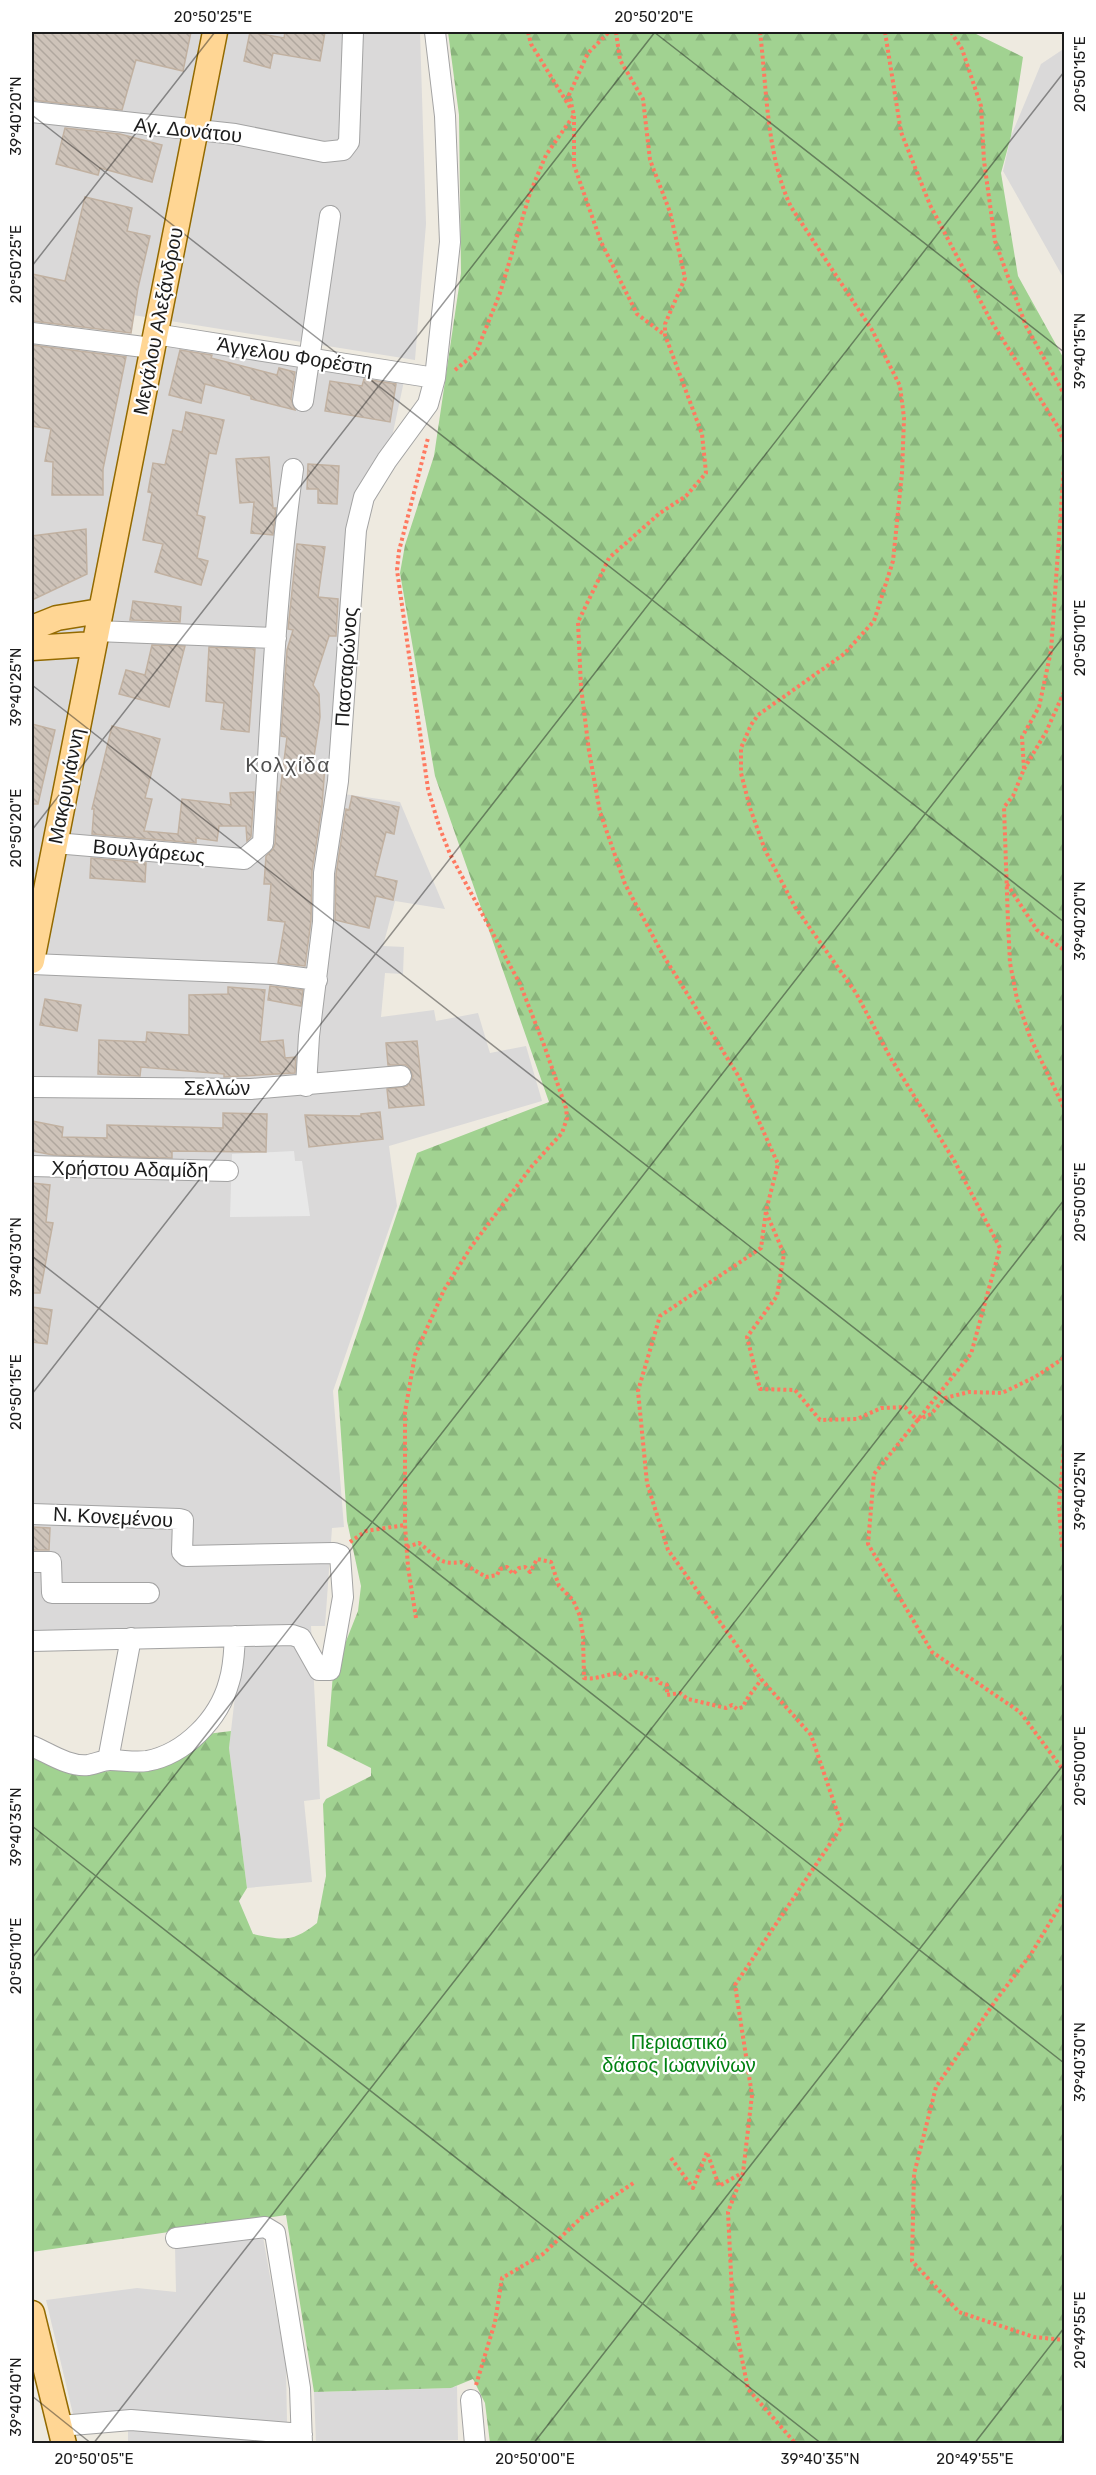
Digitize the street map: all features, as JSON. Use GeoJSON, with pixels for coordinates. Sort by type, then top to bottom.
{"type":"FeatureCollection","features":[{"type":"Feature","properties":{"kind":"main road","name":"Μεγάλου Αλεξάνδρου"},"geometry":{"type":"LineString","coordinates":[[97,629],[215,32]]}},
{"type":"Feature","properties":{"kind":"main road"},"geometry":{"type":"LineString","coordinates":[[32,628],[57,618],[97,629]]}},
{"type":"Feature","properties":{"kind":"main road"},"geometry":{"type":"LineString","coordinates":[[32,648],[97,629]]}},
{"type":"Feature","properties":{"kind":"main road","name":"Μακρυγιάννη"},"geometry":{"type":"LineString","coordinates":[[32,963],[97,629]]}},
{"type":"Feature","properties":{"kind":"main road"},"geometry":{"type":"LineString","coordinates":[[32,2313],[62,2435]]}},
{"type":"Feature","properties":{"kind":"street","name":"Αγ. Δονάτου"},"geometry":{"type":"LineString","coordinates":[[32,112],[248,136],[324,152],[343,150],[349,142],[353,32]]}},
{"type":"Feature","properties":{"kind":"street","name":"Πασσαρώνος"},"geometry":{"type":"LineString","coordinates":[[306,1086],[309,1036],[323,922],[324,873],[338,781],[353,558],[359,510],[364,497],[387,460],[431,397],[435,378],[450,234],[445,116],[435,32]]}},
{"type":"Feature","properties":{"kind":"street"},"geometry":{"type":"LineString","coordinates":[[303,401],[330,216]]}},
{"type":"Feature","properties":{"kind":"street","name":"Άγγελου Φορέστη"},"geometry":{"type":"LineString","coordinates":[[32,333],[153,341],[310,358],[435,378]]}},
{"type":"Feature","properties":{"kind":"street"},"geometry":{"type":"LineString","coordinates":[[97,629],[276,638],[286,513],[293,469]]}},
{"type":"Feature","properties":{"kind":"street","name":"Βουλγάρεως"},"geometry":{"type":"LineString","coordinates":[[55,843],[244,859],[263,843],[276,638]]}},
{"type":"Feature","properties":{"kind":"street"},"geometry":{"type":"LineString","coordinates":[[32,963],[272,974],[317,980]]}},
{"type":"Feature","properties":{"kind":"street","name":"Σελλών"},"geometry":{"type":"LineString","coordinates":[[32,1087],[231,1089],[306,1086],[401,1076]]}},
{"type":"Feature","properties":{"kind":"street","name":"Χρήστου Αδαμίδη"},"geometry":{"type":"LineString","coordinates":[[32,1166],[228,1171]]}},
{"type":"Feature","properties":{"kind":"street","name":"Ν. Κονεμένου"},"geometry":{"type":"LineString","coordinates":[[32,1514],[183,1520],[182,1552],[186,1556],[334,1553],[340,1555]]}},
{"type":"Feature","properties":{"kind":"street"},"geometry":{"type":"LineString","coordinates":[[32,1641],[292,1635],[301,1638],[319,1670],[330,1670],[343,1597],[340,1555]]}},
{"type":"Feature","properties":{"kind":"street"},"geometry":{"type":"LineString","coordinates":[[32,1562],[51,1562],[52,1593],[148,1593]]}},
{"type":"Feature","properties":{"kind":"street"},"geometry":{"type":"LineString","coordinates":[[32,1746],[75,1764],[87,1765],[108,1760],[133,1762],[160,1758],[180,1748],[215,1712],[225,1694],[230,1681],[235,1636]]}},
{"type":"Feature","properties":{"kind":"street"},"geometry":{"type":"LineString","coordinates":[[108,1760],[131,1638]]}},
{"type":"Feature","properties":{"kind":"street"},"geometry":{"type":"LineString","coordinates":[[62,2435],[131,2420],[302,2439],[300,2388],[276,2233],[265,2227],[176,2238]]}},
{"type":"Feature","properties":{"kind":"street"},"geometry":{"type":"LineString","coordinates":[[471,2400],[475,2444]]}},
{"type":"Feature","properties":{"kind":"path"},"geometry":{"type":"LineString","coordinates":[[528,32],[531,44],[574,115]]}},
{"type":"Feature","properties":{"kind":"path"},"geometry":{"type":"LineString","coordinates":[[609,32],[588,53],[569,95],[574,115],[574,165],[601,242],[637,314],[665,335]]}},
{"type":"Feature","properties":{"kind":"path"},"geometry":{"type":"LineString","coordinates":[[616,32],[620,60],[643,99],[650,160],[670,212],[685,278],[665,324],[665,335],[702,434],[706,473],[686,496],[660,513],[609,558],[578,622],[584,708],[600,812],[625,884],[680,983],[739,1077],[778,1164],[766,1211],[761,1248],[660,1316],[638,1391],[647,1483],[668,1550],[761,1679],[811,1735],[842,1826],[735,1985],[752,2095],[743,2173],[728,2212],[735,2325],[748,2389],[796,2444]]}},
{"type":"Feature","properties":{"kind":"path"},"geometry":{"type":"LineString","coordinates":[[760,32],[774,155],[781,186],[791,207],[872,330],[891,364],[900,386],[904,418],[902,473],[893,561],[874,621],[844,654],[758,715],[751,724],[741,748],[741,773],[765,850],[795,907],[856,993],[890,1057],[955,1162],[1000,1248],[971,1354],[874,1474],[868,1544],[932,1652],[1020,1712],[1065,1771]]}},
{"type":"Feature","properties":{"kind":"path"},"geometry":{"type":"LineString","coordinates":[[885,32],[901,132],[930,206],[991,321],[1065,442]]}},
{"type":"Feature","properties":{"kind":"path"},"geometry":{"type":"LineString","coordinates":[[951,32],[962,49],[981,106],[984,161],[995,241],[1026,326],[1065,394]]}},
{"type":"Feature","properties":{"kind":"path"},"geometry":{"type":"LineString","coordinates":[[435,378],[445,377],[476,353],[500,293],[530,193],[546,155],[574,115]]}},
{"type":"Feature","properties":{"kind":"path"},"geometry":{"type":"LineString","coordinates":[[416,1617],[408,1567],[405,1525],[405,1412],[415,1355],[452,1277],[482,1231],[532,1166],[557,1141],[567,1118],[566,1108],[544,1045],[520,984],[450,854],[428,789],[397,570],[399,551],[430,426],[430,419],[424,409]]}},
{"type":"Feature","properties":{"kind":"path"},"geometry":{"type":"LineString","coordinates":[[1024,770],[1022,737],[1039,707],[1051,651],[1065,466]]}},
{"type":"Feature","properties":{"kind":"path"},"geometry":{"type":"LineString","coordinates":[[1065,692],[1046,732],[1004,807],[1010,963],[1017,999],[1030,1037],[1065,1108]]}},
{"type":"Feature","properties":{"kind":"path"},"geometry":{"type":"LineString","coordinates":[[1007,884],[1037,930],[1065,950]]}},
{"type":"Feature","properties":{"kind":"path"},"geometry":{"type":"LineString","coordinates":[[766,1211],[784,1254],[777,1296],[747,1337],[759,1389],[795,1390],[820,1420],[858,1419],[881,1408],[905,1407],[917,1420]]}},
{"type":"Feature","properties":{"kind":"path"},"geometry":{"type":"LineString","coordinates":[[917,1420],[931,1414],[945,1398],[969,1392],[1002,1393],[1035,1377],[1065,1358]]}},
{"type":"Feature","properties":{"kind":"path"},"geometry":{"type":"LineString","coordinates":[[1065,1448],[1059,1506],[1062,1546],[1065,1551]]}},
{"type":"Feature","properties":{"kind":"path"},"geometry":{"type":"LineString","coordinates":[[340,1555],[346,1545],[366,1531],[405,1525]]}},
{"type":"Feature","properties":{"kind":"path"},"geometry":{"type":"LineString","coordinates":[[407,1547],[419,1543],[439,1561],[448,1564],[461,1562],[486,1577],[497,1575],[500,1569],[507,1567],[513,1574],[519,1568],[525,1567],[530,1572],[537,1559],[551,1562],[559,1586],[573,1600],[580,1616],[584,1678],[593,1680],[617,1673],[625,1678],[636,1672],[644,1674],[649,1680],[657,1679],[660,1683],[667,1685],[667,1695],[680,1693],[688,1699],[726,1708],[732,1705],[737,1709],[743,1707],[749,1693],[757,1688],[761,1679]]}},
{"type":"Feature","properties":{"kind":"path"},"geometry":{"type":"LineString","coordinates":[[1065,1899],[1032,1954],[996,2000],[936,2087],[914,2174],[912,2261],[958,2313],[1034,2337],[1065,2340]]}},
{"type":"Feature","properties":{"kind":"path"},"geometry":{"type":"LineString","coordinates":[[671,2158],[693,2188],[707,2151],[719,2186],[743,2173]]}},
{"type":"Feature","properties":{"kind":"path"},"geometry":{"type":"LineString","coordinates":[[471,2400],[495,2322],[502,2278],[543,2254],[581,2218],[635,2182]]}},
{"type":"Feature","properties":{"kind":"shaded area"},"geometry":{"type":"Polygon","coordinates":[[[32,32],[420,32],[426,224],[415,360],[133,315],[130,334],[32,321],[32,32]]]}},
{"type":"Feature","properties":{"kind":"shaded area"},"geometry":{"type":"Polygon","coordinates":[[[1064,50],[1064,279],[1003,171],[1011,136],[1041,64],[1064,50]]]}},
{"type":"Feature","properties":{"kind":"shaded area"},"geometry":{"type":"Polygon","coordinates":[[[32,332],[167,350],[171,337],[404,381],[392,437],[359,493],[330,792],[400,802],[445,909],[395,901],[383,946],[404,947],[403,974],[385,973],[381,1017],[434,1010],[436,1021],[478,1013],[490,1053],[526,1046],[542,1101],[389,1146],[397,1206],[333,1391],[344,1527],[332,1528],[325,1626],[311,1626],[320,1799],[304,1801],[312,1882],[247,1888],[229,1748],[243,1627],[32,1632],[32,332]]]}},
{"type":"Feature","properties":{"kind":"shaded area"},"geometry":{"type":"Polygon","coordinates":[[[294,1151],[295,1161],[302,1161],[310,1216],[230,1217],[232,1154],[294,1151]]]}},
{"type":"Feature","properties":{"kind":"shaded area"},"geometry":{"type":"Polygon","coordinates":[[[263,2237],[286,2366],[287,2422],[127,2411],[73,2414],[46,2300],[137,2288],[176,2292],[175,2246],[263,2237]]]}},
{"type":"Feature","properties":{"kind":"shaded area"},"geometry":{"type":"Polygon","coordinates":[[[457,2386],[458,2440],[316,2443],[314,2392],[457,2386]]]}},
{"type":"Feature","properties":{"kind":"shaded area"},"geometry":{"type":"Polygon","coordinates":[[[128,2428],[293,2443],[128,2443],[128,2428]]]}},
{"type":"Feature","properties":{"kind":"green space","name":"Περιαστικό δάσος Ιωαννίνων"},"geometry":{"type":"Polygon","coordinates":[[[448,32],[972,32],[1023,57],[1011,136],[1001,173],[1018,276],[1064,359],[1064,2443],[490,2443],[485,2403],[473,2379],[451,2388],[314,2392],[286,2215],[32,2252],[32,1753],[92,1772],[132,1770],[207,1734],[231,1731],[229,1748],[247,1888],[239,1901],[253,1934],[272,1938],[294,1937],[317,1923],[326,1876],[323,1804],[326,1799],[371,1776],[371,1768],[327,1746],[333,1674],[358,1611],[361,1586],[347,1521],[338,1391],[417,1153],[549,1102],[435,776],[400,573],[405,545],[434,456],[461,273],[459,115],[448,32]]]}},
{"type":"Feature","properties":{"kind":"building"},"geometry":{"type":"Polygon","coordinates":[[[35,32],[191,32],[183,71],[136,60],[122,110],[32,100],[32,45],[35,32]]]}},
{"type":"Feature","properties":{"kind":"building"},"geometry":{"type":"Polygon","coordinates":[[[250,32],[284,38],[285,32],[325,32],[320,61],[273,53],[270,68],[244,61],[250,32]]]}},
{"type":"Feature","properties":{"kind":"building"},"geometry":{"type":"Polygon","coordinates":[[[65,128],[120,134],[162,145],[152,182],[100,168],[98,175],[56,164],[65,128]]]}},
{"type":"Feature","properties":{"kind":"building"},"geometry":{"type":"Polygon","coordinates":[[[85,197],[132,208],[127,231],[150,236],[131,333],[32,321],[32,274],[65,281],[85,197]]]}},
{"type":"Feature","properties":{"kind":"building"},"geometry":{"type":"Polygon","coordinates":[[[32,345],[126,357],[103,469],[103,495],[52,495],[53,462],[45,461],[51,429],[32,426],[32,345]]]}},
{"type":"Feature","properties":{"kind":"building"},"geometry":{"type":"Polygon","coordinates":[[[180,350],[212,355],[211,358],[277,375],[279,368],[295,372],[291,399],[295,410],[205,384],[201,403],[169,395],[180,350]]]}},
{"type":"Feature","properties":{"kind":"building"},"geometry":{"type":"Polygon","coordinates":[[[364,379],[396,384],[390,422],[325,411],[330,381],[362,386],[364,379]]]}},
{"type":"Feature","properties":{"kind":"building"},"geometry":{"type":"Polygon","coordinates":[[[186,412],[224,420],[216,454],[209,453],[197,515],[205,517],[197,558],[208,561],[201,585],[155,572],[163,544],[143,540],[152,493],[148,492],[153,463],[165,465],[173,430],[182,432],[186,412]]]}},
{"type":"Feature","properties":{"kind":"building"},"geometry":{"type":"Polygon","coordinates":[[[269,457],[273,508],[276,508],[273,535],[251,533],[254,502],[240,503],[236,459],[269,457]]]}},
{"type":"Feature","properties":{"kind":"building"},"geometry":{"type":"Polygon","coordinates":[[[308,464],[339,466],[337,504],[318,503],[318,489],[307,489],[308,464]]]}},
{"type":"Feature","properties":{"kind":"building"},"geometry":{"type":"Polygon","coordinates":[[[86,529],[87,574],[32,600],[32,536],[86,529]]]}},
{"type":"Feature","properties":{"kind":"building"},"geometry":{"type":"Polygon","coordinates":[[[297,544],[325,547],[318,597],[338,599],[336,636],[329,636],[313,685],[319,694],[320,717],[313,763],[325,765],[322,806],[312,871],[311,921],[305,966],[278,963],[285,922],[268,920],[271,884],[264,884],[266,856],[275,844],[278,792],[280,792],[287,737],[281,736],[287,650],[293,630],[288,629],[297,544]]]}},
{"type":"Feature","properties":{"kind":"building"},"geometry":{"type":"Polygon","coordinates":[[[133,601],[181,607],[180,622],[130,620],[133,601]]]}},
{"type":"Feature","properties":{"kind":"building"},"geometry":{"type":"Polygon","coordinates":[[[152,645],[185,646],[169,707],[119,694],[126,670],[145,675],[152,645]]]}},
{"type":"Feature","properties":{"kind":"building"},"geometry":{"type":"Polygon","coordinates":[[[209,647],[255,649],[249,732],[221,729],[224,703],[206,701],[209,647]]]}},
{"type":"Feature","properties":{"kind":"building"},"geometry":{"type":"Polygon","coordinates":[[[32,724],[55,730],[38,804],[32,804],[32,724]]]}},
{"type":"Feature","properties":{"kind":"building"},"geometry":{"type":"Polygon","coordinates":[[[112,726],[160,739],[145,798],[152,799],[144,831],[178,834],[182,799],[231,805],[230,793],[254,792],[251,837],[247,841],[246,826],[219,826],[217,841],[196,838],[196,843],[92,834],[94,809],[92,809],[112,726]]]}},
{"type":"Feature","properties":{"kind":"building"},"geometry":{"type":"Polygon","coordinates":[[[352,796],[399,807],[394,834],[386,832],[375,876],[397,881],[393,900],[376,896],[369,928],[335,920],[336,874],[346,809],[349,810],[352,796]]]}},
{"type":"Feature","properties":{"kind":"building"},"geometry":{"type":"Polygon","coordinates":[[[91,858],[146,863],[145,882],[90,878],[91,858]]]}},
{"type":"Feature","properties":{"kind":"building"},"geometry":{"type":"Polygon","coordinates":[[[270,986],[303,990],[301,1006],[268,1000],[270,986]]]}},
{"type":"Feature","properties":{"kind":"building"},"geometry":{"type":"Polygon","coordinates":[[[228,987],[265,990],[260,1042],[283,1040],[285,1058],[296,1057],[295,1073],[224,1077],[224,1074],[141,1067],[140,1076],[98,1074],[99,1040],[146,1042],[147,1032],[189,1035],[189,995],[228,994],[228,987]]]}},
{"type":"Feature","properties":{"kind":"building"},"geometry":{"type":"Polygon","coordinates":[[[45,999],[81,1005],[77,1031],[40,1025],[45,999]]]}},
{"type":"Feature","properties":{"kind":"building"},"geometry":{"type":"Polygon","coordinates":[[[417,1041],[424,1105],[389,1108],[387,1089],[407,1086],[413,1076],[406,1065],[388,1065],[386,1043],[417,1041]]]}},
{"type":"Feature","properties":{"kind":"building"},"geometry":{"type":"Polygon","coordinates":[[[380,1112],[383,1139],[309,1147],[305,1115],[361,1116],[361,1114],[380,1112]]]}},
{"type":"Feature","properties":{"kind":"building"},"geometry":{"type":"Polygon","coordinates":[[[223,1113],[267,1114],[266,1152],[172,1151],[172,1158],[53,1155],[32,1151],[32,1121],[63,1127],[62,1137],[107,1138],[107,1125],[223,1128],[223,1113]]]}},
{"type":"Feature","properties":{"kind":"building"},"geometry":{"type":"Polygon","coordinates":[[[32,1183],[50,1185],[46,1222],[53,1223],[40,1293],[32,1293],[32,1183]]]}},
{"type":"Feature","properties":{"kind":"building"},"geometry":{"type":"Polygon","coordinates":[[[32,1307],[52,1310],[47,1344],[32,1342],[32,1307]]]}},
{"type":"Feature","properties":{"kind":"building"},"geometry":{"type":"Polygon","coordinates":[[[32,1527],[50,1528],[49,1550],[32,1550],[32,1527]]]}},
{"type":"Feature","properties":{"kind":"district","name":"Κολχίδα"},"geometry":{"type":"Point","coordinates":[288,765]}}]}
